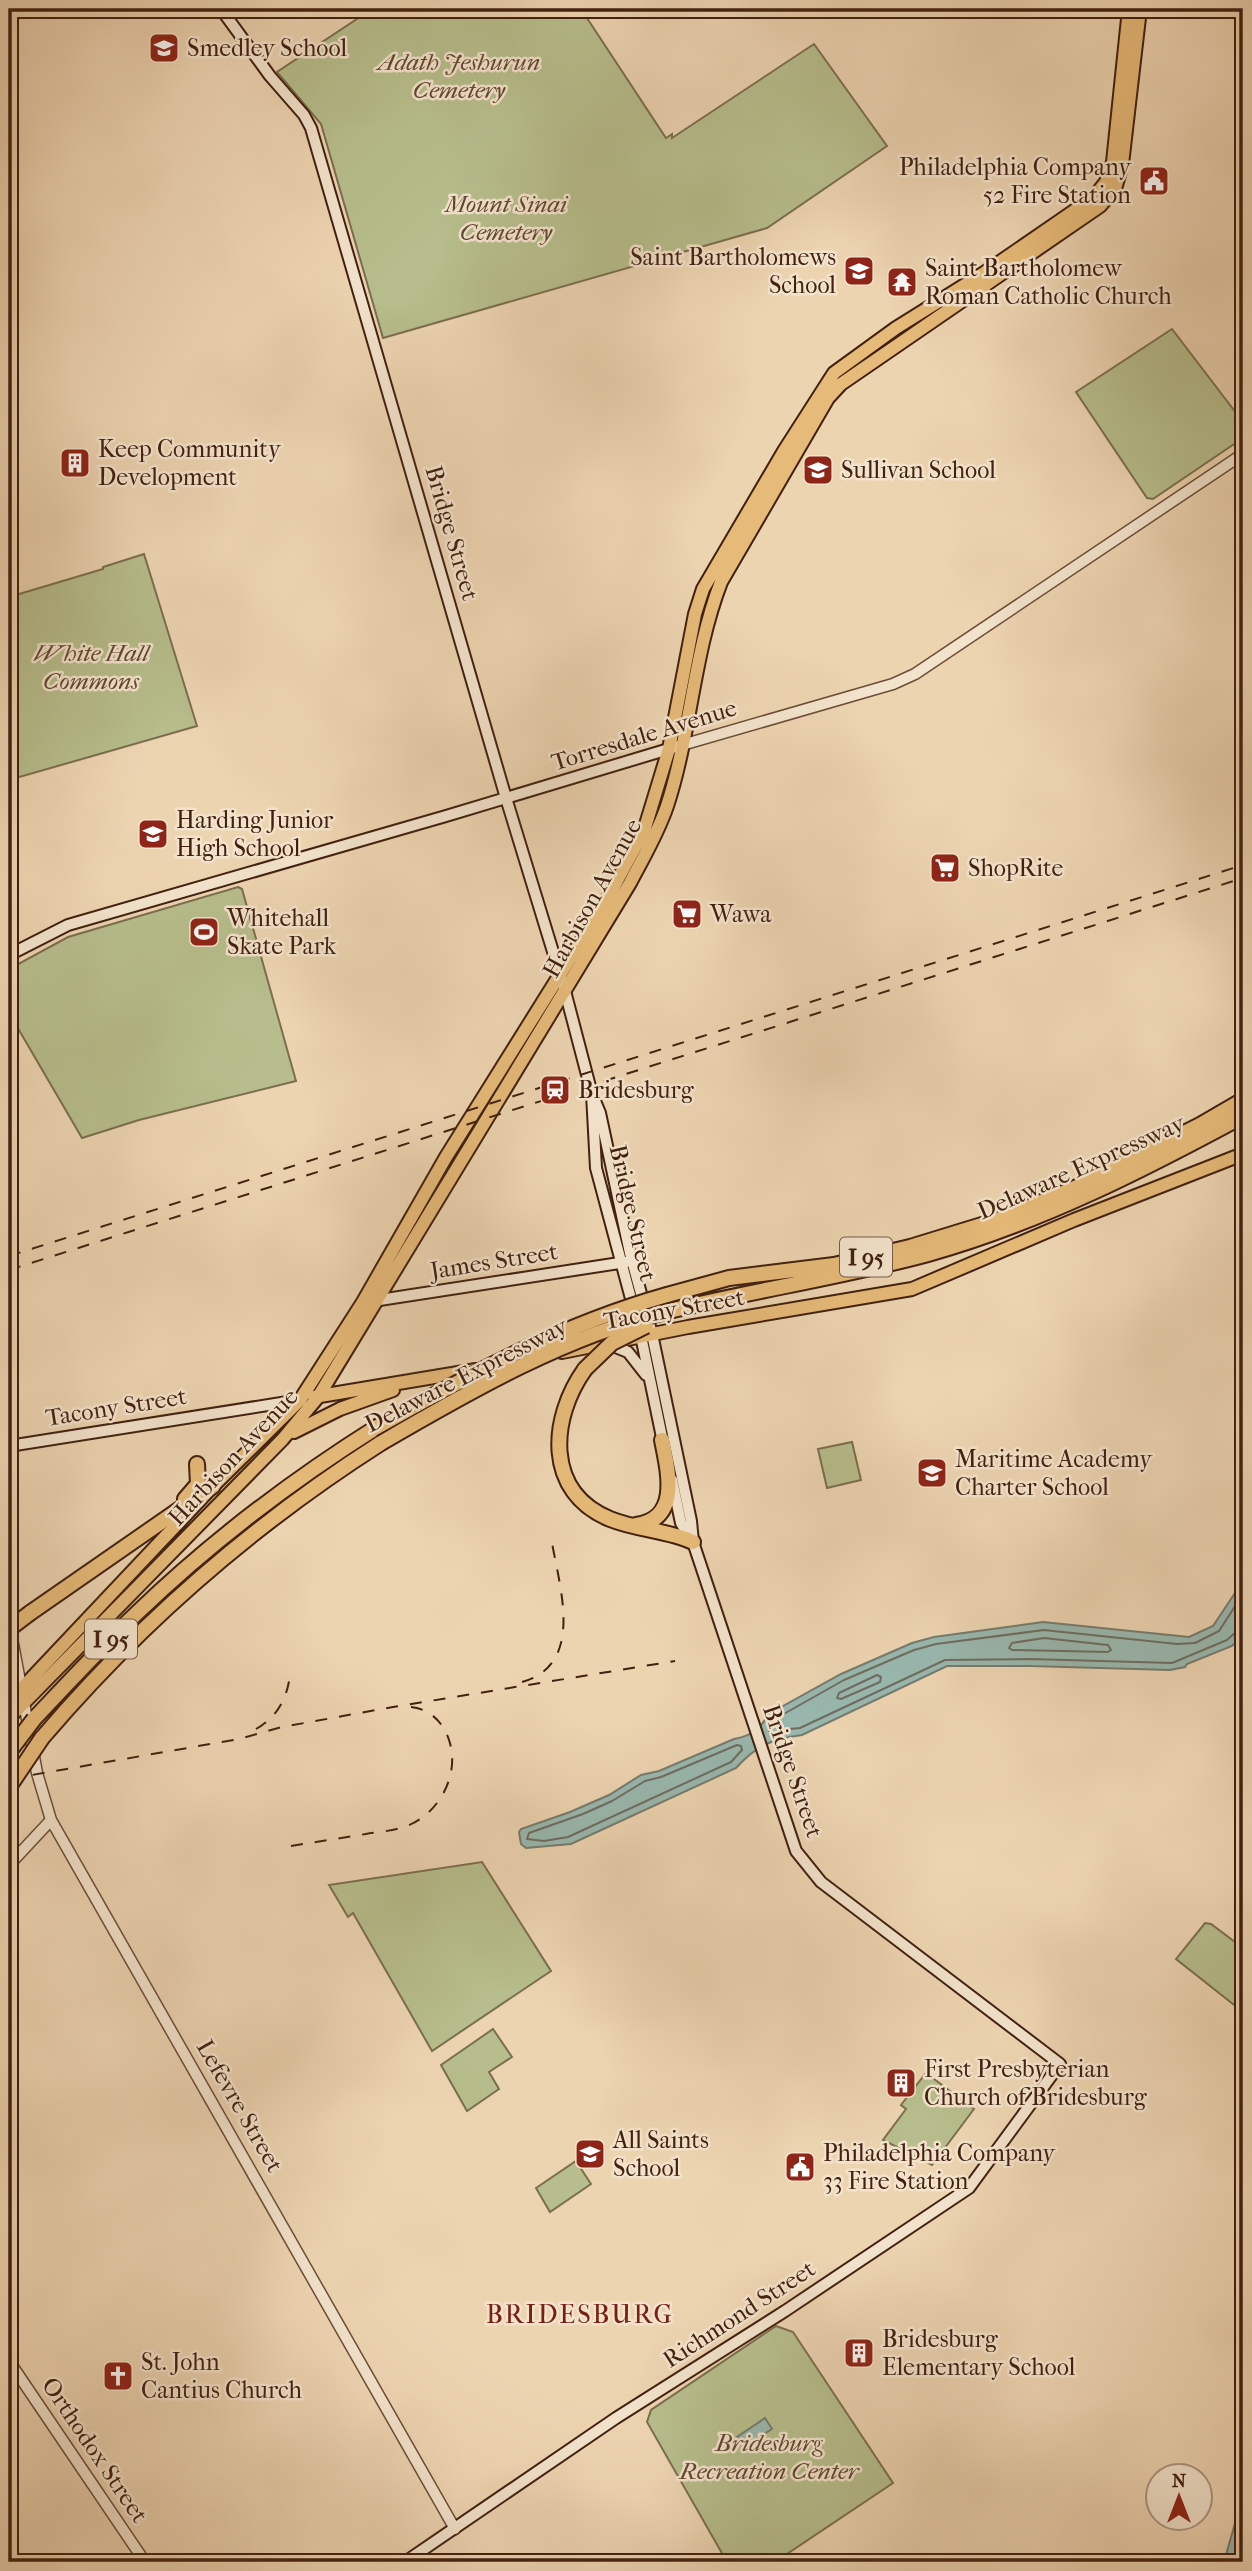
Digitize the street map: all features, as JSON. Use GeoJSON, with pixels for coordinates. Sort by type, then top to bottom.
{"type":"FeatureCollection","features":[{"type":"Feature","properties":{"kind":"highway","name":"Delaware Expressway"},"geometry":{"type":"LineString","coordinates":[[1076,1194],[1243,1100]]}},
{"type":"Feature","properties":{"kind":"highway","name":"Delaware Expressway"},"geometry":{"type":"LineString","coordinates":[[9,1752],[34,1719],[135,1614],[216,1542],[309,1471],[377,1427],[466,1376],[565,1331],[667,1295],[729,1278],[834,1265],[911,1247],[1060,1200],[1243,1116]]}},
{"type":"Feature","properties":{"kind":"highway","name":"Delaware Expressway"},"geometry":{"type":"LineString","coordinates":[[9,1778],[104,1669],[204,1573],[298,1499],[381,1443],[450,1403],[561,1348],[631,1322],[742,1293],[930,1253],[998,1231],[1060,1200]]}},
{"type":"Feature","properties":{"kind":"highway"},"geometry":{"type":"LineString","coordinates":[[671,1313],[612,1343],[585,1369],[566,1404],[560,1426],[559,1458],[571,1485],[591,1507],[609,1518],[693,1542]]}},
{"type":"Feature","properties":{"kind":"highway"},"geometry":{"type":"LineString","coordinates":[[630,1525],[650,1521],[664,1507],[669,1483],[662,1440]]}},
{"type":"Feature","properties":{"kind":"highway"},"geometry":{"type":"LineString","coordinates":[[156,1524],[195,1490],[199,1479],[197,1464]]}},
{"type":"Feature","properties":{"kind":"highway"},"geometry":{"type":"LineString","coordinates":[[9,1629],[213,1486]]}},
{"type":"Feature","properties":{"kind":"highway"},"geometry":{"type":"LineString","coordinates":[[9,1742],[34,1719]]}},
{"type":"Feature","properties":{"kind":"highway"},"geometry":{"type":"LineString","coordinates":[[9,1787],[42,1738]]}},
{"type":"Feature","properties":{"kind":"main road","name":"Bridge Street"},"geometry":{"type":"LineString","coordinates":[[222,9],[245,44],[311,125],[600,1114],[627,1262],[691,1521],[693,1542],[796,1851],[821,1882],[1060,2064]]}},
{"type":"Feature","properties":{"kind":"main road","name":"Harbison Avenue"},"geometry":{"type":"LineString","coordinates":[[17,1699],[282,1440],[318,1397],[630,883],[648,848],[666,806],[675,747],[703,611],[703,589],[834,373],[896,328],[984,273],[1093,198],[1104,186],[1113,162],[1129,9]]}},
{"type":"Feature","properties":{"kind":"main road","name":"Harbison Avenue"},"geometry":{"type":"LineString","coordinates":[[703,611],[828,398],[841,384],[1100,206],[1111,194],[1121,173],[1126,142],[1140,9]]}},
{"type":"Feature","properties":{"kind":"main road"},"geometry":{"type":"LineString","coordinates":[[703,589],[721,582]]}},
{"type":"Feature","properties":{"kind":"main road","name":"Torresdale Avenue"},"geometry":{"type":"LineString","coordinates":[[9,955],[68,925],[506,799],[675,747]]}},
{"type":"Feature","properties":{"kind":"main road","name":"Harbison Avenue"},"geometry":{"type":"LineString","coordinates":[[9,1718],[17,1699],[213,1486],[300,1399],[363,1303],[446,1157],[606,901],[643,831],[675,747]]}},
{"type":"Feature","properties":{"kind":"main road","name":"Tacony Street"},"geometry":{"type":"LineString","coordinates":[[9,1446],[419,1381],[647,1335],[912,1289],[1074,1220],[1243,1154]]}},
{"type":"Feature","properties":{"kind":"main road","name":"James Street"},"geometry":{"type":"LineString","coordinates":[[363,1303],[627,1262]]}},
{"type":"Feature","properties":{"kind":"main road","name":"Bridge Street"},"geometry":{"type":"LineString","coordinates":[[647,1335],[651,1389],[662,1440],[681,1523],[693,1542]]}},
{"type":"Feature","properties":{"kind":"main road"},"geometry":{"type":"LineString","coordinates":[[606,1343],[619,1346],[631,1355],[643,1369],[651,1389]]}},
{"type":"Feature","properties":{"kind":"main road"},"geometry":{"type":"LineString","coordinates":[[282,1440],[330,1413],[419,1381]]}},
{"type":"Feature","properties":{"kind":"main road","name":"Richmond Street"},"geometry":{"type":"LineString","coordinates":[[405,2562],[615,2418],[787,2310],[969,2188],[1060,2064]]}},
{"type":"Feature","properties":{"kind":"street","name":"Torresdale Avenue"},"geometry":{"type":"LineString","coordinates":[[675,747],[881,687],[915,674],[1243,454]]}},
{"type":"Feature","properties":{"kind":"street","name":"Lefevre Street"},"geometry":{"type":"LineString","coordinates":[[9,1622],[17,1699],[51,1820],[455,2529]]}},
{"type":"Feature","properties":{"kind":"street"},"geometry":{"type":"LineString","coordinates":[[9,1865],[51,1820]]}},
{"type":"Feature","properties":{"kind":"street","name":"Orthodox Street"},"geometry":{"type":"LineString","coordinates":[[9,2361],[145,2562]]}},
{"type":"Feature","properties":{"kind":"green space","name":"Mount Sinai Cemetery"},"geometry":{"type":"Polygon","coordinates":[[[372,9],[581,9],[666,138],[672,134],[672,138],[814,44],[887,146],[767,228],[383,338],[321,124],[277,72],[372,9]]]}},
{"type":"Feature","properties":{"kind":"green space"},"geometry":{"type":"Polygon","coordinates":[[[1172,329],[1243,422],[1243,438],[1153,499],[1147,498],[1076,392],[1172,329]]]}},
{"type":"Feature","properties":{"kind":"green space","name":"White Hall Commons"},"geometry":{"type":"Polygon","coordinates":[[[144,554],[197,726],[9,780],[9,597],[144,554]]]}},
{"type":"Feature","properties":{"kind":"green space"},"geometry":{"type":"Polygon","coordinates":[[[238,887],[242,889],[296,1081],[139,1120],[82,1138],[9,1013],[9,969],[68,937],[238,887]]]}},
{"type":"Feature","properties":{"kind":"green space"},"geometry":{"type":"Polygon","coordinates":[[[852,1442],[861,1480],[827,1488],[818,1449],[852,1442]]]}},
{"type":"Feature","properties":{"kind":"green space"},"geometry":{"type":"Polygon","coordinates":[[[482,1862],[551,1971],[432,2051],[353,1913],[348,1917],[329,1885],[482,1862]]]}},
{"type":"Feature","properties":{"kind":"green space"},"geometry":{"type":"Polygon","coordinates":[[[1205,1923],[1211,1924],[1243,1948],[1243,2012],[1176,1959],[1205,1923]]]}},
{"type":"Feature","properties":{"kind":"green space"},"geometry":{"type":"Polygon","coordinates":[[[493,2029],[512,2057],[489,2072],[499,2089],[467,2111],[441,2065],[493,2029]]]}},
{"type":"Feature","properties":{"kind":"green space"},"geometry":{"type":"Polygon","coordinates":[[[926,2073],[974,2109],[932,2165],[883,2140],[906,2109],[901,2105],[926,2073]]]}},
{"type":"Feature","properties":{"kind":"green space"},"geometry":{"type":"Polygon","coordinates":[[[576,2161],[591,2184],[550,2212],[536,2188],[576,2161]]]}},
{"type":"Feature","properties":{"kind":"green space","name":"Bridesburg Recreation Center"},"geometry":{"type":"Polygon","coordinates":[[[776,2326],[793,2332],[893,2483],[775,2562],[727,2562],[647,2422],[651,2410],[776,2326]]]}},
{"type":"Feature","properties":{"kind":"water"},"geometry":{"type":"Polygon","coordinates":[[[1243,1581],[1243,1635],[1232,1646],[1185,1667],[1170,1670],[947,1666],[802,1735],[766,1744],[736,1768],[571,1844],[526,1848],[521,1844],[521,1829],[609,1795],[641,1775],[659,1771],[750,1734],[762,1725],[767,1715],[841,1674],[912,1643],[934,1637],[1043,1622],[1189,1637],[1213,1626],[1243,1581]]]}},
{"type":"Feature","properties":{"kind":"water"},"geometry":{"type":"Polygon","coordinates":[[[765,2418],[772,2429],[744,2447],[737,2437],[765,2418]]]}},
{"type":"Feature","properties":{"kind":"water"},"geometry":{"type":"Polygon","coordinates":[[[1243,2495],[1243,2562],[1224,2562],[1243,2495]]]}},
{"type":"Feature","properties":{"kind":"railway"},"geometry":{"type":"LineString","coordinates":[[9,1256],[1243,865]]}},
{"type":"Feature","properties":{"kind":"railway"},"geometry":{"type":"LineString","coordinates":[[9,1270],[1243,878]]}},
{"type":"Feature","properties":{"kind":"railway"},"geometry":{"type":"LineString","coordinates":[[522,1682],[542,1672],[555,1658],[562,1640],[562,1598],[551,1537]]}},
{"type":"Feature","properties":{"kind":"railway"},"geometry":{"type":"LineString","coordinates":[[9,1779],[239,1739],[282,1727],[393,1707],[675,1661]]}},
{"type":"Feature","properties":{"kind":"railway"},"geometry":{"type":"LineString","coordinates":[[256,1729],[270,1719],[280,1706],[290,1675]]}},
{"type":"Feature","properties":{"kind":"railway"},"geometry":{"type":"LineString","coordinates":[[291,1846],[399,1828],[416,1822],[436,1804],[444,1792],[452,1767],[449,1740],[435,1718],[424,1710],[411,1707]]}},
{"type":"Feature","properties":{"kind":"place","name":"Smedley School"},"geometry":{"type":"Point","coordinates":[164,48]}},
{"type":"Feature","properties":{"kind":"place","name":"Philadelphia Company 52 Fire Station"},"geometry":{"type":"Point","coordinates":[1154,181]}},
{"type":"Feature","properties":{"kind":"place","name":"Saint Bartholomews School"},"geometry":{"type":"Point","coordinates":[859,271]}},
{"type":"Feature","properties":{"kind":"place","name":"Saint Bartholomew Roman Catholic Church"},"geometry":{"type":"Point","coordinates":[902,282]}},
{"type":"Feature","properties":{"kind":"place","name":"Keep Community Development"},"geometry":{"type":"Point","coordinates":[75,463]}},
{"type":"Feature","properties":{"kind":"place","name":"Sullivan School"},"geometry":{"type":"Point","coordinates":[818,470]}},
{"type":"Feature","properties":{"kind":"place","name":"Harding Junior High School"},"geometry":{"type":"Point","coordinates":[153,834]}},
{"type":"Feature","properties":{"kind":"place","name":"ShopRite"},"geometry":{"type":"Point","coordinates":[945,868]}},
{"type":"Feature","properties":{"kind":"place","name":"Wawa"},"geometry":{"type":"Point","coordinates":[687,914]}},
{"type":"Feature","properties":{"kind":"place","name":"Whitehall Skate Park"},"geometry":{"type":"Point","coordinates":[204,932]}},
{"type":"Feature","properties":{"kind":"place","name":"Bridesburg"},"geometry":{"type":"Point","coordinates":[555,1090]}},
{"type":"Feature","properties":{"kind":"place","name":"Maritime Academy Charter School"},"geometry":{"type":"Point","coordinates":[932,1473]}},
{"type":"Feature","properties":{"kind":"place","name":"First Presbyterian Church of Bridesburg"},"geometry":{"type":"Point","coordinates":[901,2083]}},
{"type":"Feature","properties":{"kind":"place","name":"All Saints School"},"geometry":{"type":"Point","coordinates":[590,2154]}},
{"type":"Feature","properties":{"kind":"place","name":"Philadelphia Company 33 Fire Station"},"geometry":{"type":"Point","coordinates":[800,2167]}},
{"type":"Feature","properties":{"kind":"place","name":"Bridesburg Elementary School"},"geometry":{"type":"Point","coordinates":[859,2353]}},
{"type":"Feature","properties":{"kind":"place","name":"St. John Cantius Church"},"geometry":{"type":"Point","coordinates":[118,2376]}},
{"type":"Feature","properties":{"kind":"district","name":"BRIDESBURG"},"geometry":{"type":"Point","coordinates":[580,2314]}},
{"type":"Feature","properties":{"kind":"park label","name":"Adath Jeshurun Cemetery"},"geometry":{"type":"Point","coordinates":[459,76]}}]}
